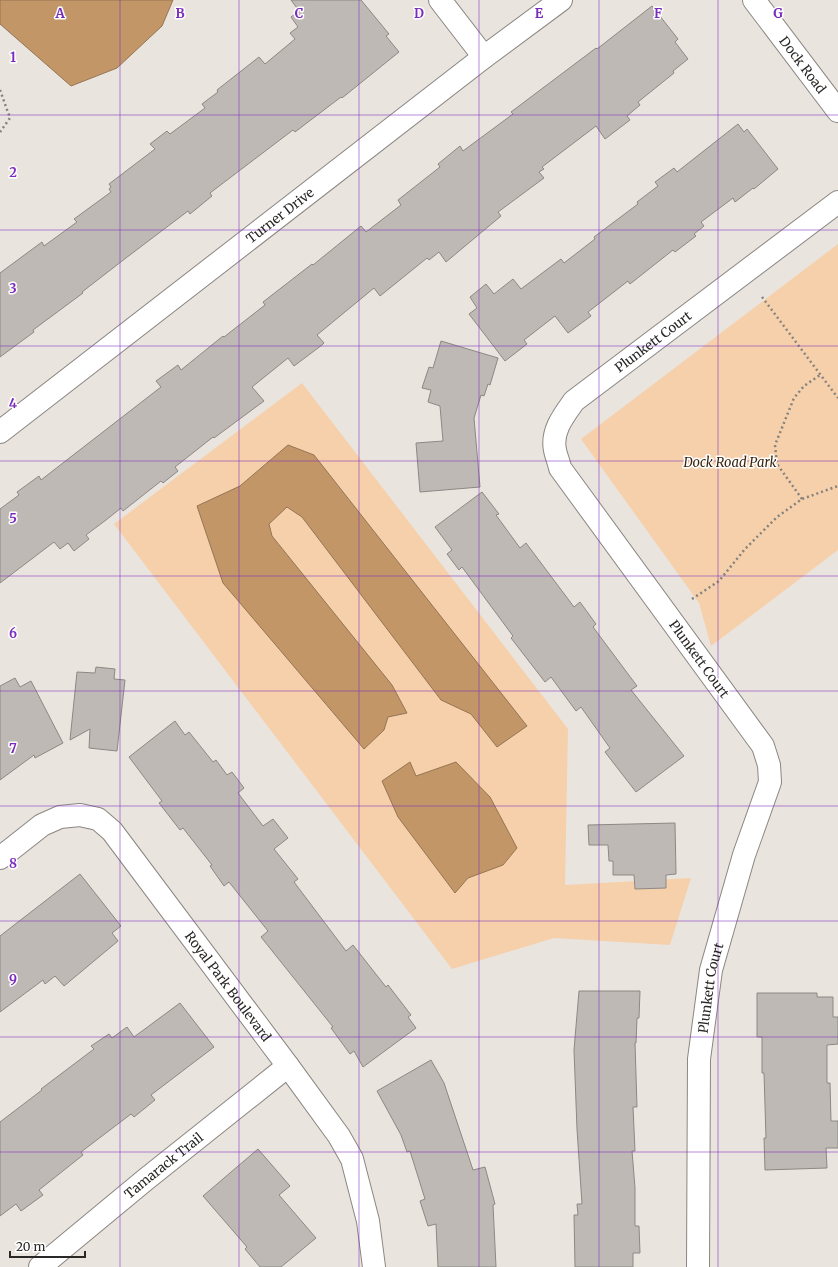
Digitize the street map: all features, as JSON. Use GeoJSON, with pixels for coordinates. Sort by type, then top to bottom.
{"type":"FeatureCollection","features":[{"type":"Feature","properties":{"kind":"street"},"geometry":{"type":"LineString","coordinates":[[440,0],[484,58]]}},
{"type":"Feature","properties":{"kind":"street","name":"Turner Drive"},"geometry":{"type":"LineString","coordinates":[[0,432],[561,0]]}},
{"type":"Feature","properties":{"kind":"street","name":"Dock Road"},"geometry":{"type":"LineString","coordinates":[[754,0],[838,111]]}},
{"type":"Feature","properties":{"kind":"street","name":"Plunkett Court"},"geometry":{"type":"LineString","coordinates":[[698,1267],[699,1059],[711,970],[744,855],[770,782],[769,765],[763,746],[560,468],[554,448],[555,435],[561,418],[574,401],[838,202]]}},
{"type":"Feature","properties":{"kind":"street","name":"Royal Park Boulevard"},"geometry":{"type":"LineString","coordinates":[[0,858],[42,826],[60,817],[80,815],[98,820],[112,831],[339,1136],[352,1159],[368,1221],[374,1267]]}},
{"type":"Feature","properties":{"kind":"street","name":"Tamarack Trail"},"geometry":{"type":"LineString","coordinates":[[40,1267],[151,1175],[288,1066]]}},
{"type":"Feature","properties":{"kind":"path"},"geometry":{"type":"LineString","coordinates":[[0,90],[10,118],[0,132]]}},
{"type":"Feature","properties":{"kind":"path"},"geometry":{"type":"LineString","coordinates":[[762,297],[838,398]]}},
{"type":"Feature","properties":{"kind":"path"},"geometry":{"type":"LineString","coordinates":[[802,499],[778,464],[775,445],[794,398],[804,386],[820,375]]}},
{"type":"Feature","properties":{"kind":"path"},"geometry":{"type":"LineString","coordinates":[[692,599],[719,581],[744,549],[777,517],[802,499],[838,486]]}},
{"type":"Feature","properties":{"kind":"green space","name":"Dock Road Park"},"geometry":{"type":"Polygon","coordinates":[[[838,244],[838,550],[711,646],[699,603],[581,439],[838,244]]]}},
{"type":"Feature","properties":{"kind":"green space"},"geometry":{"type":"Polygon","coordinates":[[[302,383],[568,729],[565,885],[691,878],[670,945],[554,938],[452,969],[114,524],[302,383]]]}},
{"type":"Feature","properties":{"kind":"shaded area"},"geometry":{"type":"Polygon","coordinates":[[[0,0],[173,0],[162,26],[117,68],[71,86],[0,24],[0,0]]]}},
{"type":"Feature","properties":{"kind":"shaded area"},"geometry":{"type":"Polygon","coordinates":[[[288,445],[314,455],[527,726],[497,747],[471,714],[441,700],[302,517],[287,507],[269,524],[272,536],[392,685],[407,713],[388,717],[384,730],[364,749],[223,583],[197,506],[240,486],[288,445]]]}},
{"type":"Feature","properties":{"kind":"shaded area"},"geometry":{"type":"Polygon","coordinates":[[[410,762],[416,776],[456,762],[490,797],[517,848],[503,865],[468,878],[455,893],[398,817],[382,781],[410,762]]]}},
{"type":"Feature","properties":{"kind":"building"},"geometry":{"type":"Polygon","coordinates":[[[291,0],[361,0],[389,34],[386,36],[399,52],[342,98],[341,97],[295,132],[293,130],[210,193],[212,196],[190,214],[188,211],[0,357],[0,273],[42,242],[44,246],[77,222],[74,219],[111,192],[109,189],[111,187],[109,184],[155,149],[150,144],[167,131],[170,134],[205,108],[202,104],[218,92],[217,90],[259,57],[265,64],[295,39],[290,33],[298,27],[291,17],[299,11],[291,0]]]}},
{"type":"Feature","properties":{"kind":"building"},"geometry":{"type":"Polygon","coordinates":[[[652,6],[678,39],[675,42],[688,59],[673,71],[674,73],[638,102],[640,105],[627,116],[630,120],[605,139],[596,126],[542,167],[544,169],[539,172],[544,178],[498,212],[501,216],[446,262],[439,252],[429,260],[427,258],[380,296],[374,288],[317,335],[324,343],[322,345],[294,366],[288,358],[252,387],[264,401],[214,438],[213,437],[175,467],[178,471],[163,483],[161,481],[123,511],[121,508],[86,535],[89,539],[74,551],[68,543],[60,549],[54,542],[0,583],[0,509],[19,495],[17,492],[39,476],[41,480],[161,387],[156,381],[178,365],[181,370],[265,305],[263,302],[312,264],[313,265],[361,226],[366,232],[401,205],[398,200],[440,167],[438,164],[460,146],[463,151],[513,114],[511,112],[596,48],[597,49],[652,6]]]}},
{"type":"Feature","properties":{"kind":"building"},"geometry":{"type":"Polygon","coordinates":[[[738,124],[744,132],[747,129],[778,169],[754,189],[753,188],[735,202],[733,198],[701,222],[704,226],[694,234],[696,236],[675,252],[673,250],[630,284],[628,281],[588,312],[591,316],[568,333],[555,316],[524,340],[527,344],[505,361],[469,314],[477,308],[470,297],[486,284],[494,294],[513,279],[521,289],[561,259],[564,263],[595,239],[594,237],[638,204],[637,202],[658,186],[655,182],[674,168],[677,172],[738,124]]]}},
{"type":"Feature","properties":{"kind":"building"},"geometry":{"type":"Polygon","coordinates":[[[441,341],[498,358],[490,385],[488,384],[484,396],[481,395],[474,418],[480,487],[420,492],[416,443],[443,441],[440,406],[428,402],[431,390],[422,388],[429,367],[433,368],[441,341]]]}},
{"type":"Feature","properties":{"kind":"building"},"geometry":{"type":"Polygon","coordinates":[[[482,492],[499,514],[496,515],[520,548],[526,543],[574,607],[580,602],[596,624],[593,627],[637,686],[631,690],[684,756],[636,792],[605,752],[610,748],[581,707],[576,711],[551,677],[545,682],[511,638],[513,636],[462,567],[459,570],[447,554],[452,550],[435,527],[482,492]]]}},
{"type":"Feature","properties":{"kind":"building"},"geometry":{"type":"Polygon","coordinates":[[[96,667],[115,669],[114,679],[125,680],[117,751],[89,748],[90,729],[70,740],[77,672],[95,673],[96,667]]]}},
{"type":"Feature","properties":{"kind":"building"},"geometry":{"type":"Polygon","coordinates":[[[15,678],[20,687],[31,681],[63,743],[35,758],[34,755],[0,780],[0,686],[15,678]]]}},
{"type":"Feature","properties":{"kind":"building"},"geometry":{"type":"Polygon","coordinates":[[[175,721],[185,735],[189,732],[213,762],[216,760],[227,775],[232,772],[244,788],[238,793],[263,826],[273,819],[288,838],[274,849],[298,879],[294,882],[346,951],[353,945],[386,987],[388,985],[411,1015],[408,1017],[416,1028],[363,1067],[354,1051],[350,1054],[331,1028],[333,1027],[261,937],[268,931],[229,882],[224,886],[210,866],[212,865],[183,828],[180,830],[159,803],[162,801],[129,757],[175,721]]]}},
{"type":"Feature","properties":{"kind":"building"},"geometry":{"type":"Polygon","coordinates":[[[675,823],[676,874],[666,875],[666,888],[635,889],[634,875],[613,875],[613,861],[609,861],[608,845],[589,845],[588,825],[675,823]]]}},
{"type":"Feature","properties":{"kind":"building"},"geometry":{"type":"Polygon","coordinates":[[[80,874],[121,926],[112,933],[118,941],[64,986],[55,976],[45,984],[43,980],[0,1012],[0,936],[80,874]]]}},
{"type":"Feature","properties":{"kind":"building"},"geometry":{"type":"Polygon","coordinates":[[[579,991],[640,991],[639,1018],[637,1018],[635,1043],[637,1107],[633,1107],[635,1151],[632,1151],[635,1188],[635,1226],[639,1226],[640,1253],[633,1253],[633,1267],[575,1267],[574,1215],[578,1215],[577,1204],[582,1204],[574,1050],[579,991]]]}},
{"type":"Feature","properties":{"kind":"building"},"geometry":{"type":"Polygon","coordinates":[[[757,993],[817,993],[817,997],[833,997],[833,1017],[838,1017],[838,1044],[827,1045],[827,1083],[830,1083],[831,1121],[838,1121],[838,1148],[826,1148],[827,1168],[765,1170],[764,1138],[766,1138],[764,1073],[762,1073],[762,1037],[757,1037],[757,993]]]}},
{"type":"Feature","properties":{"kind":"building"},"geometry":{"type":"Polygon","coordinates":[[[180,1003],[214,1047],[151,1095],[155,1100],[134,1117],[131,1114],[81,1152],[83,1155],[39,1190],[43,1195],[21,1211],[16,1204],[0,1216],[0,1122],[94,1049],[91,1046],[109,1034],[112,1038],[127,1027],[134,1037],[180,1003]]]}},
{"type":"Feature","properties":{"kind":"building"},"geometry":{"type":"Polygon","coordinates":[[[431,1060],[444,1083],[473,1170],[485,1167],[495,1204],[493,1205],[496,1267],[438,1267],[436,1224],[428,1226],[420,1201],[425,1199],[410,1151],[407,1152],[401,1135],[377,1091],[431,1060]]]}},
{"type":"Feature","properties":{"kind":"building"},"geometry":{"type":"Polygon","coordinates":[[[258,1149],[290,1186],[279,1195],[316,1238],[281,1267],[260,1267],[245,1249],[247,1247],[203,1196],[258,1149]]]}}]}
